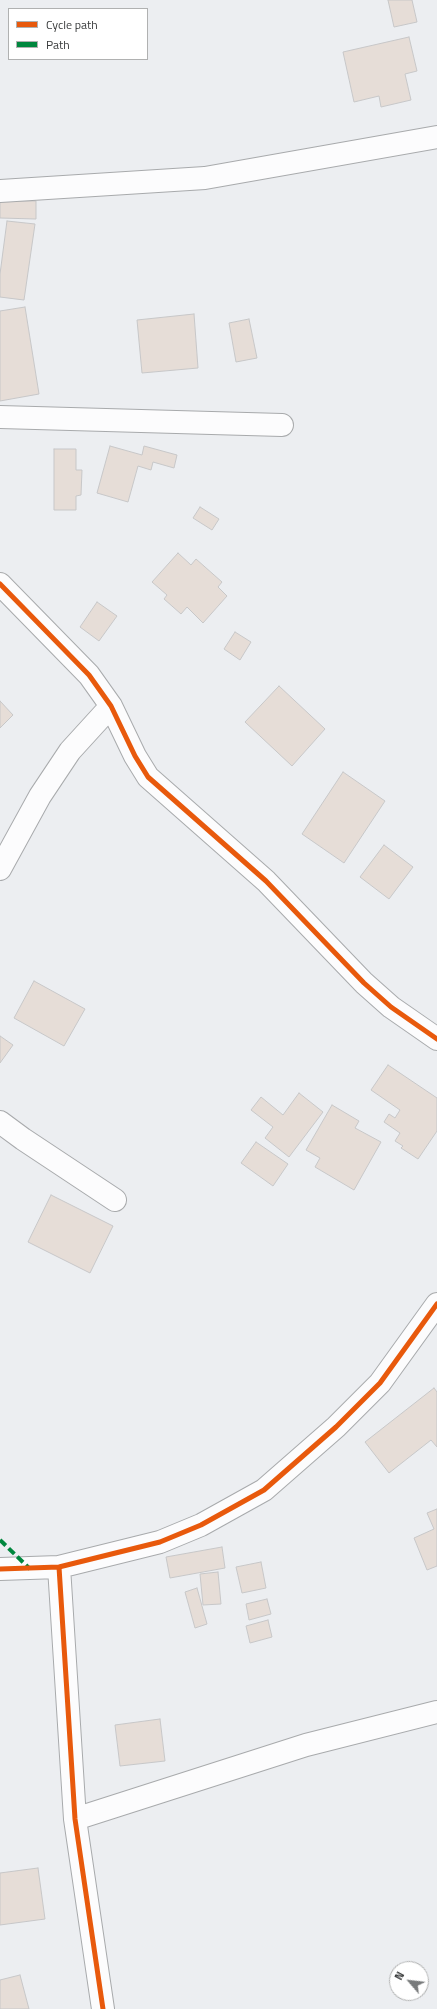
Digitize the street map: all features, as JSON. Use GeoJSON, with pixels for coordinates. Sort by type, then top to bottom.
{"type":"FeatureCollection","features":[{"type":"Feature","properties":{"kind":"street"},"geometry":{"type":"LineString","coordinates":[[0,191],[205,178],[437,137]]}},
{"type":"Feature","properties":{"kind":"street"},"geometry":{"type":"LineString","coordinates":[[0,417],[282,424]]}},
{"type":"Feature","properties":{"kind":"street"},"geometry":{"type":"LineString","coordinates":[[0,584],[89,675],[111,706],[135,756],[148,777],[266,881],[364,982],[391,1007],[437,1039]]}},
{"type":"Feature","properties":{"kind":"street"},"geometry":{"type":"LineString","coordinates":[[0,869],[40,796],[70,751],[111,706]]}},
{"type":"Feature","properties":{"kind":"street"},"geometry":{"type":"LineString","coordinates":[[0,1122],[115,1200]]}},
{"type":"Feature","properties":{"kind":"street"},"geometry":{"type":"LineString","coordinates":[[0,1569],[59,1567],[160,1542],[201,1526],[264,1490],[336,1427],[380,1383],[437,1304]]}},
{"type":"Feature","properties":{"kind":"street"},"geometry":{"type":"LineString","coordinates":[[59,1567],[75,1820],[103,2009]]}},
{"type":"Feature","properties":{"kind":"street"},"geometry":{"type":"LineString","coordinates":[[75,1820],[306,1745],[437,1712]]}},
{"type":"Feature","properties":{"kind":"building"},"geometry":{"type":"Polygon","coordinates":[[[388,0],[412,0],[417,22],[394,27],[388,0]]]}},
{"type":"Feature","properties":{"kind":"building"},"geometry":{"type":"Polygon","coordinates":[[[409,37],[417,71],[405,74],[411,100],[381,107],[379,96],[354,102],[343,52],[409,37]]]}},
{"type":"Feature","properties":{"kind":"building"},"geometry":{"type":"Polygon","coordinates":[[[0,201],[36,201],[36,219],[0,218],[0,201]]]}},
{"type":"Feature","properties":{"kind":"building"},"geometry":{"type":"Polygon","coordinates":[[[7,221],[35,224],[24,300],[0,297],[0,274],[7,221]]]}},
{"type":"Feature","properties":{"kind":"building"},"geometry":{"type":"Polygon","coordinates":[[[25,307],[39,394],[0,401],[0,311],[25,307]]]}},
{"type":"Feature","properties":{"kind":"building"},"geometry":{"type":"Polygon","coordinates":[[[194,314],[198,368],[142,373],[137,320],[194,314]]]}},
{"type":"Feature","properties":{"kind":"building"},"geometry":{"type":"Polygon","coordinates":[[[249,319],[257,358],[236,362],[229,323],[249,319]]]}},
{"type":"Feature","properties":{"kind":"building"},"geometry":{"type":"Polygon","coordinates":[[[110,446],[142,455],[144,446],[177,455],[174,468],[153,462],[151,470],[138,466],[128,502],[97,493],[110,446]]]}},
{"type":"Feature","properties":{"kind":"building"},"geometry":{"type":"Polygon","coordinates":[[[54,449],[76,449],[76,470],[82,470],[81,495],[76,496],[76,510],[54,510],[54,449]]]}},
{"type":"Feature","properties":{"kind":"building"},"geometry":{"type":"Polygon","coordinates":[[[200,507],[219,519],[212,530],[193,518],[200,507]]]}},
{"type":"Feature","properties":{"kind":"building"},"geometry":{"type":"Polygon","coordinates":[[[178,553],[191,565],[196,559],[222,582],[218,587],[227,596],[203,623],[187,607],[181,614],[164,599],[167,595],[152,582],[178,553]]]}},
{"type":"Feature","properties":{"kind":"building"},"geometry":{"type":"Polygon","coordinates":[[[97,602],[117,616],[99,641],[80,627],[97,602]]]}},
{"type":"Feature","properties":{"kind":"building"},"geometry":{"type":"Polygon","coordinates":[[[235,632],[251,642],[240,660],[224,649],[235,632]]]}},
{"type":"Feature","properties":{"kind":"building"},"geometry":{"type":"Polygon","coordinates":[[[279,686],[325,729],[292,766],[245,722],[279,686]]]}},
{"type":"Feature","properties":{"kind":"building"},"geometry":{"type":"Polygon","coordinates":[[[0,701],[13,715],[0,728],[0,701]]]}},
{"type":"Feature","properties":{"kind":"building"},"geometry":{"type":"Polygon","coordinates":[[[343,772],[385,801],[344,863],[302,834],[343,772]]]}},
{"type":"Feature","properties":{"kind":"building"},"geometry":{"type":"Polygon","coordinates":[[[384,845],[413,867],[389,899],[360,877],[384,845]]]}},
{"type":"Feature","properties":{"kind":"building"},"geometry":{"type":"Polygon","coordinates":[[[34,981],[85,1009],[64,1046],[14,1018],[34,981]]]}},
{"type":"Feature","properties":{"kind":"building"},"geometry":{"type":"Polygon","coordinates":[[[0,1036],[13,1045],[0,1063],[0,1036]]]}},
{"type":"Feature","properties":{"kind":"building"},"geometry":{"type":"Polygon","coordinates":[[[388,1065],[437,1098],[437,1131],[418,1159],[401,1148],[403,1146],[395,1141],[400,1133],[384,1122],[389,1114],[395,1118],[400,1110],[371,1090],[388,1065]]]}},
{"type":"Feature","properties":{"kind":"building"},"geometry":{"type":"Polygon","coordinates":[[[299,1093],[323,1112],[289,1157],[265,1138],[273,1127],[251,1110],[261,1097],[283,1115],[299,1093]]]}},
{"type":"Feature","properties":{"kind":"building"},"geometry":{"type":"Polygon","coordinates":[[[332,1105],[359,1121],[355,1128],[381,1142],[354,1190],[315,1167],[320,1158],[306,1150],[332,1105]]]}},
{"type":"Feature","properties":{"kind":"building"},"geometry":{"type":"Polygon","coordinates":[[[256,1142],[288,1164],[273,1186],[241,1163],[256,1142]]]}},
{"type":"Feature","properties":{"kind":"building"},"geometry":{"type":"Polygon","coordinates":[[[51,1195],[113,1226],[90,1273],[28,1242],[51,1195]]]}},
{"type":"Feature","properties":{"kind":"building"},"geometry":{"type":"Polygon","coordinates":[[[434,1388],[437,1392],[437,1447],[431,1440],[389,1473],[365,1442],[434,1388]]]}},
{"type":"Feature","properties":{"kind":"building"},"geometry":{"type":"Polygon","coordinates":[[[437,1509],[437,1566],[427,1570],[414,1538],[434,1529],[427,1513],[437,1509]]]}},
{"type":"Feature","properties":{"kind":"building"},"geometry":{"type":"Polygon","coordinates":[[[222,1547],[225,1568],[170,1578],[166,1557],[222,1547]]]}},
{"type":"Feature","properties":{"kind":"building"},"geometry":{"type":"Polygon","coordinates":[[[261,1562],[266,1588],[242,1593],[236,1567],[261,1562]]]}},
{"type":"Feature","properties":{"kind":"building"},"geometry":{"type":"Polygon","coordinates":[[[218,1572],[221,1604],[203,1605],[200,1574],[218,1572]]]}},
{"type":"Feature","properties":{"kind":"building"},"geometry":{"type":"Polygon","coordinates":[[[197,1588],[207,1624],[195,1628],[185,1592],[197,1588]]]}},
{"type":"Feature","properties":{"kind":"building"},"geometry":{"type":"Polygon","coordinates":[[[267,1599],[271,1614],[249,1620],[246,1604],[267,1599]]]}},
{"type":"Feature","properties":{"kind":"building"},"geometry":{"type":"Polygon","coordinates":[[[268,1620],[272,1637],[250,1643],[246,1626],[268,1620]]]}},
{"type":"Feature","properties":{"kind":"building"},"geometry":{"type":"Polygon","coordinates":[[[160,1719],[165,1761],[120,1766],[115,1725],[160,1719]]]}},
{"type":"Feature","properties":{"kind":"building"},"geometry":{"type":"Polygon","coordinates":[[[38,1868],[45,1919],[0,1925],[0,1873],[38,1868]]]}},
{"type":"Feature","properties":{"kind":"building"},"geometry":{"type":"Polygon","coordinates":[[[20,1975],[29,2009],[0,2009],[0,1980],[20,1975]]]}},
{"type":"Feature","properties":{"kind":"marked path"},"geometry":{"type":"LineString","coordinates":[[0,1540],[30,1569]]}},
{"type":"Feature","properties":{"kind":"cycle path"},"geometry":{"type":"LineString","coordinates":[[0,584],[89,675],[111,706],[135,756],[148,777],[266,881],[364,983],[391,1007],[437,1039]]}},
{"type":"Feature","properties":{"kind":"cycle path"},"geometry":{"type":"LineString","coordinates":[[0,1569],[59,1567],[160,1542],[201,1525],[264,1490],[336,1427],[380,1383],[437,1304]]}},
{"type":"Feature","properties":{"kind":"cycle path"},"geometry":{"type":"LineString","coordinates":[[59,1567],[75,1819],[103,2009]]}}]}
